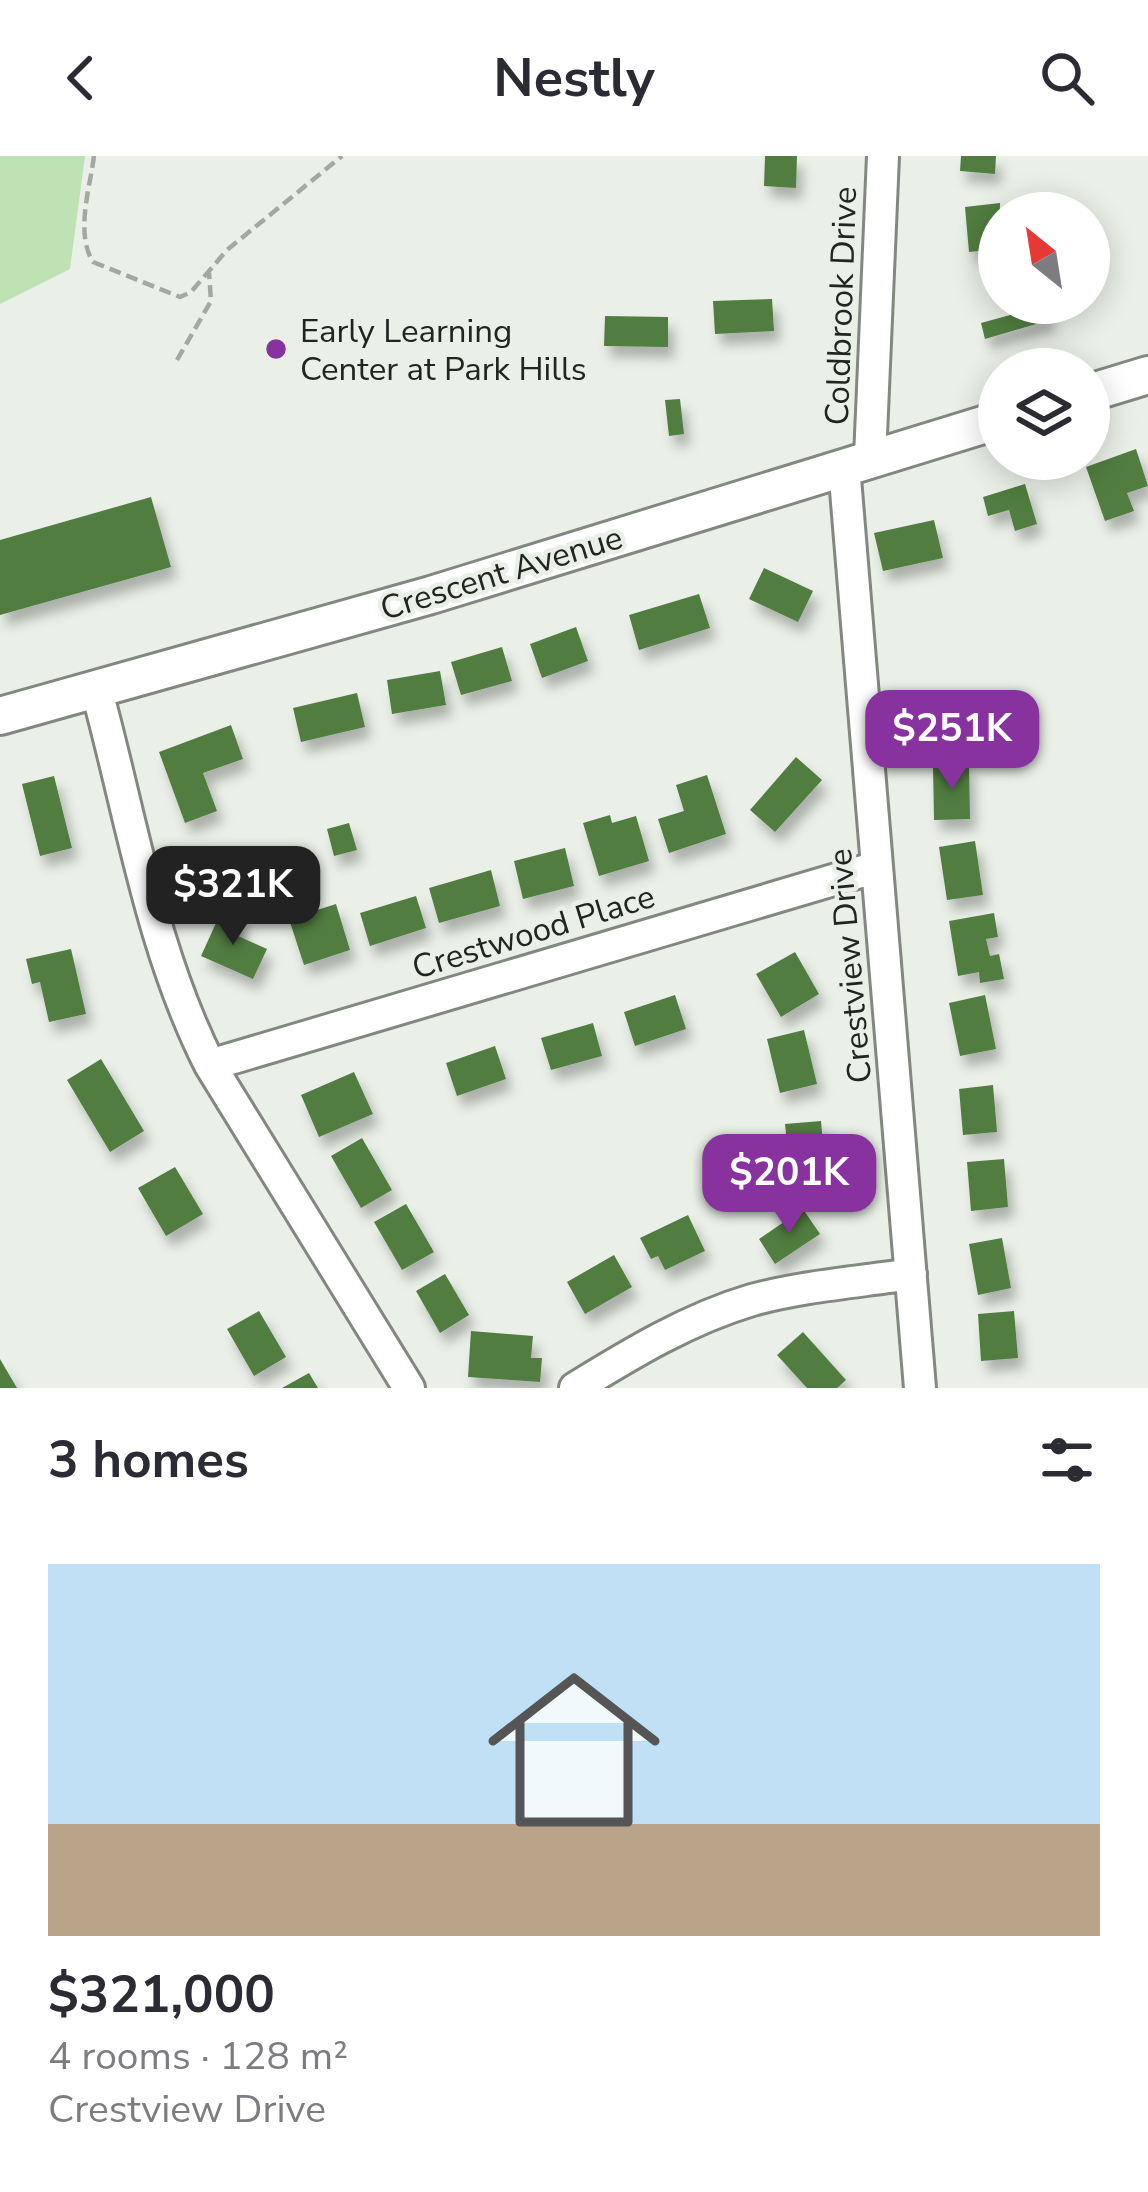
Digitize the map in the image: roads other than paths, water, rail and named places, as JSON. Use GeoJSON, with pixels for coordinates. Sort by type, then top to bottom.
{"type":"FeatureCollection","features":[{"type":"Feature","properties":{"kind":"street","name":"Coldbrook Drive"},"geometry":{"type":"LineString","coordinates":[[857,462],[883,156]]}},
{"type":"Feature","properties":{"kind":"street"},"geometry":{"type":"LineString","coordinates":[[1110,387],[1148,375]]}},
{"type":"Feature","properties":{"kind":"street","name":"Crescent Avenue"},"geometry":{"type":"LineString","coordinates":[[0,716],[431,595],[978,426]]}},
{"type":"Feature","properties":{"kind":"street","name":"Crestview Drive"},"geometry":{"type":"LineString","coordinates":[[857,462],[877,867],[920,1388]]}},
{"type":"Feature","properties":{"kind":"street"},"geometry":{"type":"LineString","coordinates":[[96,688],[172,981],[210,1065],[409,1388]]}},
{"type":"Feature","properties":{"kind":"street","name":"Crestwood Place"},"geometry":{"type":"LineString","coordinates":[[210,1065],[877,867]]}},
{"type":"Feature","properties":{"kind":"street"},"geometry":{"type":"LineString","coordinates":[[575,1388],[639,1348],[728,1308],[785,1292],[911,1274]]}},
{"type":"Feature","properties":{"kind":"place","name":"Early Learning Center at Park Hills"},"geometry":{"type":"Point","coordinates":[276,349]}}]}
